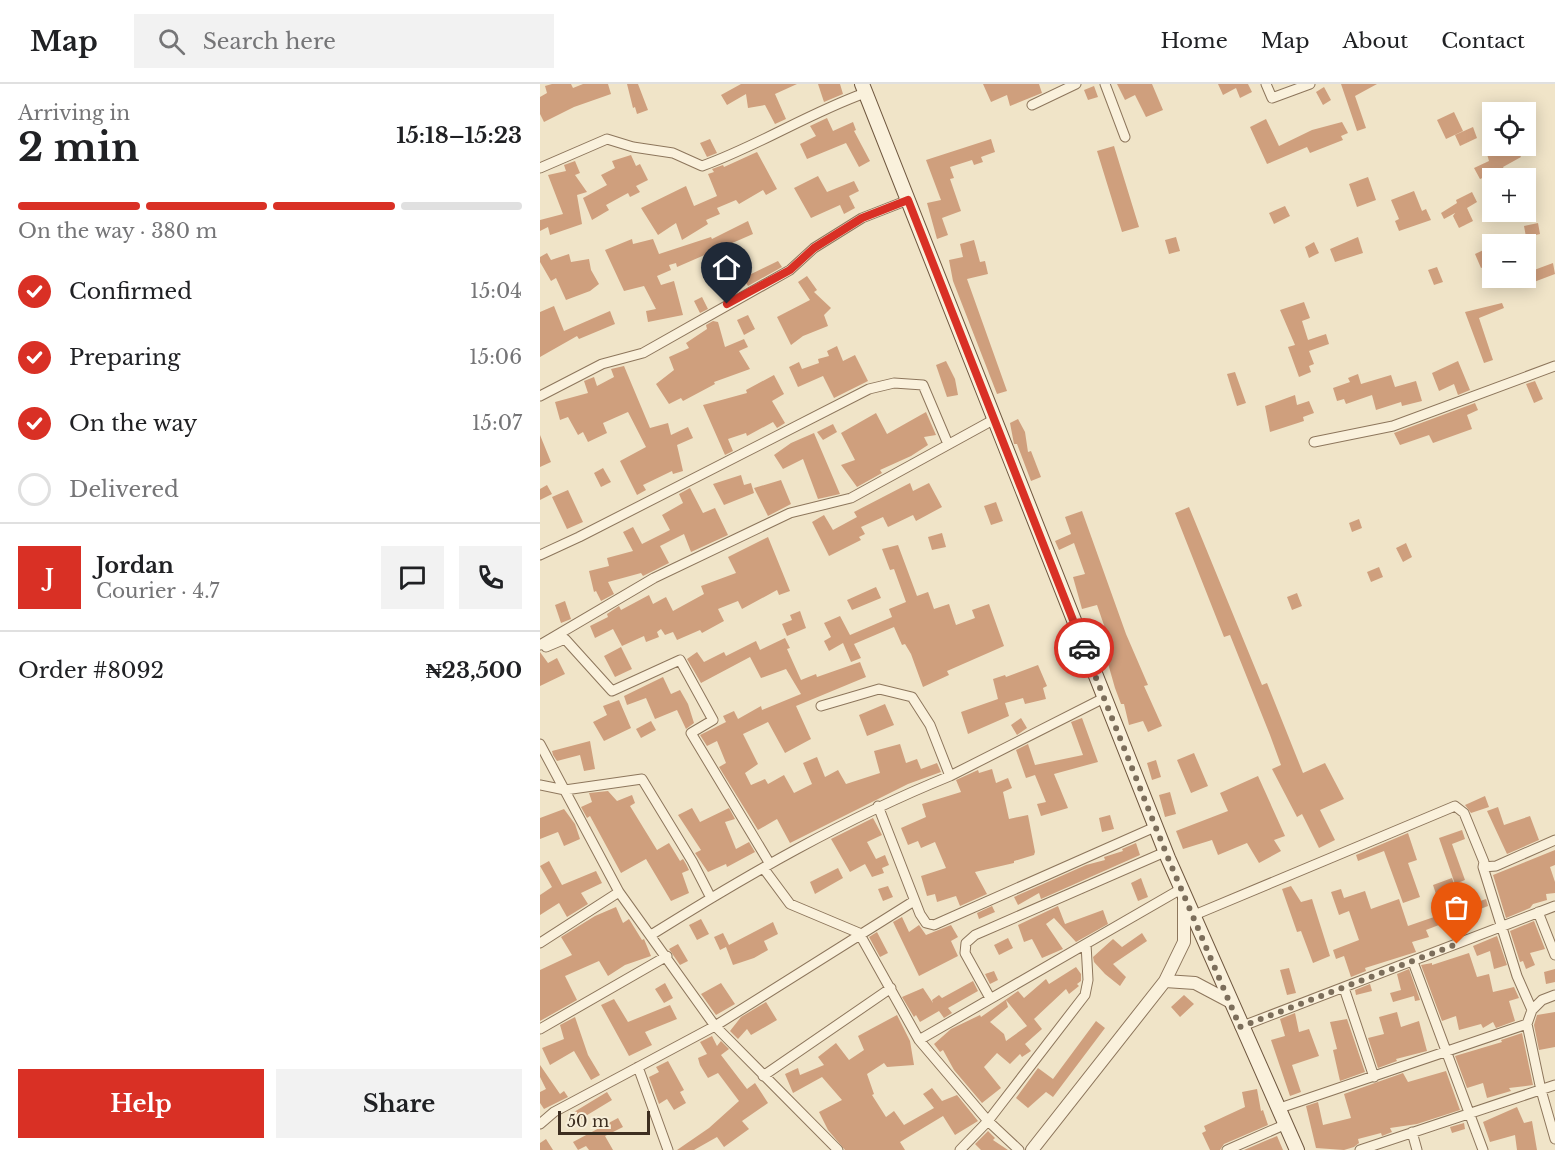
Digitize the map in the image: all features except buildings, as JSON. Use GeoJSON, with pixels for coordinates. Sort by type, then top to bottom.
{"type":"FeatureCollection","features":[{"type":"Feature","properties":{"kind":"main road"},"geometry":{"type":"LineString","coordinates":[[864,88],[1165,852],[1240,1027],[1297,1150]]}},
{"type":"Feature","properties":{"kind":"street"},"geometry":{"type":"LineString","coordinates":[[1032,105],[1076,84]]}},
{"type":"Feature","properties":{"kind":"street"},"geometry":{"type":"LineString","coordinates":[[1105,84],[1125,136]]}},
{"type":"Feature","properties":{"kind":"street"},"geometry":{"type":"LineString","coordinates":[[1266,84],[1272,98],[1310,84]]}},
{"type":"Feature","properties":{"kind":"street"},"geometry":{"type":"LineString","coordinates":[[540,168],[607,138],[633,147],[673,153],[702,166],[729,156],[864,88]]}},
{"type":"Feature","properties":{"kind":"street"},"geometry":{"type":"LineString","coordinates":[[540,396],[602,364],[643,353],[790,270],[814,248],[862,218],[908,200]]}},
{"type":"Feature","properties":{"kind":"street"},"geometry":{"type":"LineString","coordinates":[[1314,442],[1393,426],[1555,366]]}},
{"type":"Feature","properties":{"kind":"street"},"geometry":{"type":"LineString","coordinates":[[540,555],[869,389],[894,383],[923,385],[948,444]]}},
{"type":"Feature","properties":{"kind":"street"},"geometry":{"type":"LineString","coordinates":[[540,645],[654,578],[790,513],[851,498],[993,420]]}},
{"type":"Feature","properties":{"kind":"street"},"geometry":{"type":"LineString","coordinates":[[540,650],[565,639],[612,691],[680,660],[713,720],[691,733],[789,904],[859,933],[919,1040],[988,1121],[1019,1150]]}},
{"type":"Feature","properties":{"kind":"street"},"geometry":{"type":"LineString","coordinates":[[821,706],[879,689],[912,697],[930,725],[950,776]]}},
{"type":"Feature","properties":{"kind":"street"},"geometry":{"type":"LineString","coordinates":[[651,935],[767,866],[878,806],[950,776],[1104,698]]}},
{"type":"Feature","properties":{"kind":"street"},"geometry":{"type":"LineString","coordinates":[[540,744],[619,892],[715,1026],[762,1076],[838,1150]]}},
{"type":"Feature","properties":{"kind":"street"},"geometry":{"type":"LineString","coordinates":[[540,785],[565,790],[642,779],[692,861],[711,898]]}},
{"type":"Feature","properties":{"kind":"street"},"geometry":{"type":"LineString","coordinates":[[878,806],[914,901],[926,923],[934,925],[1155,827]]}},
{"type":"Feature","properties":{"kind":"street"},"geometry":{"type":"LineString","coordinates":[[1192,916],[1455,806],[1464,813],[1484,862],[1483,867],[1517,976],[1532,1010]]}},
{"type":"Feature","properties":{"kind":"street"},"geometry":{"type":"LineString","coordinates":[[1483,867],[1496,866],[1555,840]]}},
{"type":"Feature","properties":{"kind":"street"},"geometry":{"type":"LineString","coordinates":[[990,998],[965,953],[966,943],[975,935],[1165,852]]}},
{"type":"Feature","properties":{"kind":"street"},"geometry":{"type":"LineString","coordinates":[[540,943],[619,892]]}},
{"type":"Feature","properties":{"kind":"street"},"geometry":{"type":"LineString","coordinates":[[919,1040],[1182,892],[1184,942],[1165,981],[1038,1147]]}},
{"type":"Feature","properties":{"kind":"street"},"geometry":{"type":"LineString","coordinates":[[540,1124],[554,1112],[715,1026],[859,933],[914,901]]}},
{"type":"Feature","properties":{"kind":"street"},"geometry":{"type":"LineString","coordinates":[[1240,1027],[1555,906]]}},
{"type":"Feature","properties":{"kind":"street"},"geometry":{"type":"LineString","coordinates":[[1538,912],[1555,955]]}},
{"type":"Feature","properties":{"kind":"street"},"geometry":{"type":"LineString","coordinates":[[960,1150],[988,1121],[1085,995],[1088,980],[1086,944]]}},
{"type":"Feature","properties":{"kind":"street"},"geometry":{"type":"LineString","coordinates":[[540,1029],[667,956]]}},
{"type":"Feature","properties":{"kind":"street"},"geometry":{"type":"LineString","coordinates":[[1413,962],[1483,1150]]}},
{"type":"Feature","properties":{"kind":"street"},"geometry":{"type":"LineString","coordinates":[[1165,981],[1195,983],[1229,1001]]}},
{"type":"Feature","properties":{"kind":"street"},"geometry":{"type":"LineString","coordinates":[[762,1076],[891,988]]}},
{"type":"Feature","properties":{"kind":"street"},"geometry":{"type":"LineString","coordinates":[[1344,988],[1374,1077]]}},
{"type":"Feature","properties":{"kind":"street"},"geometry":{"type":"LineString","coordinates":[[1555,994],[1542,1000],[1532,1010],[1527,1024],[1555,1139]]}},
{"type":"Feature","properties":{"kind":"street"},"geometry":{"type":"LineString","coordinates":[[1277,1109],[1527,1024]]}},
{"type":"Feature","properties":{"kind":"street"},"geometry":{"type":"LineString","coordinates":[[638,1066],[668,1150]]}},
{"type":"Feature","properties":{"kind":"street"},"geometry":{"type":"LineString","coordinates":[[1360,1150],[1470,1111],[1555,1085]]}},
{"type":"Feature","properties":{"kind":"street"},"geometry":{"type":"LineString","coordinates":[[1227,1150],[1284,1125]]}},
{"type":"Feature","properties":{"kind":"street"},"geometry":{"type":"LineString","coordinates":[[1412,1132],[1417,1150]]}},
{"type":"Feature","properties":{"kind":"way so far"},"geometry":{"type":"LineString","coordinates":[[1084,648],[1168,858],[1240,1027],[1457,944]]}},
{"type":"Feature","properties":{"kind":"route"},"geometry":{"type":"LineString","coordinates":[[727,304],[790,270],[814,248],[862,218],[908,200],[1084,648]]}}]}
